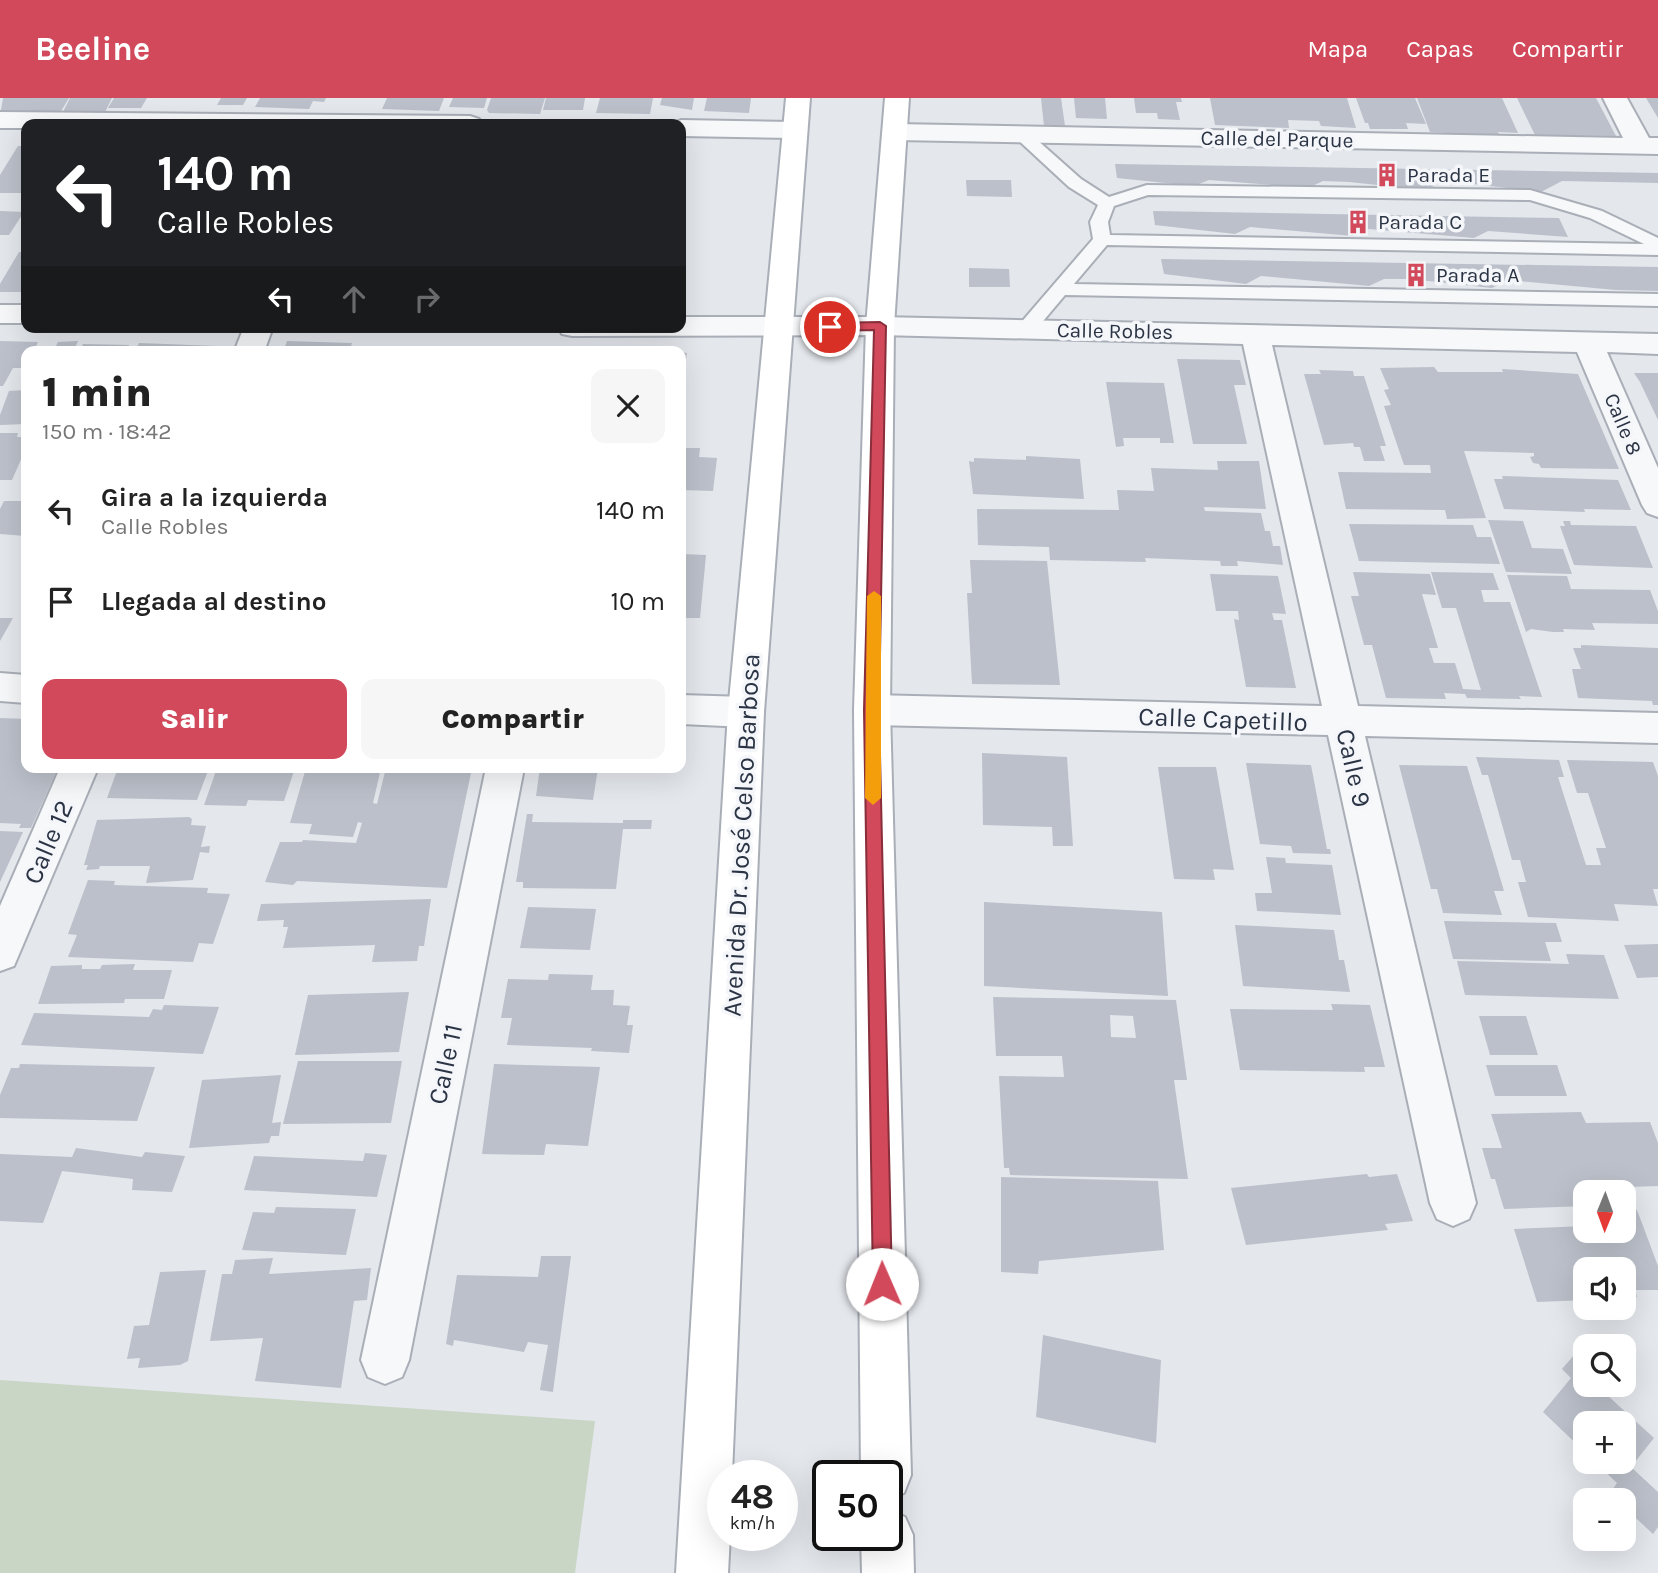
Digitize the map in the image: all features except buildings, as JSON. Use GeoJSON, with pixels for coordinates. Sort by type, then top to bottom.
{"type":"FeatureCollection","features":[{"type":"Feature","properties":{"kind":"main road","name":"Avenida Dr. José Celso Barbosa"},"geometry":{"type":"LineString","coordinates":[[702,1573],[746,712],[793,131],[798,98]]}},
{"type":"Feature","properties":{"kind":"main road"},"geometry":{"type":"LineString","coordinates":[[886,1460],[872,710],[880,326],[897,98]]}},
{"type":"Feature","properties":{"kind":"main road"},"geometry":{"type":"LineString","coordinates":[[887,1551],[888,1573]]}},
{"type":"Feature","properties":{"kind":"street"},"geometry":{"type":"LineString","coordinates":[[347,119],[355,98]]}},
{"type":"Feature","properties":{"kind":"street"},"geometry":{"type":"LineString","coordinates":[[1615,98],[1649,146]]}},
{"type":"Feature","properties":{"kind":"street"},"geometry":{"type":"LineString","coordinates":[[0,120],[21,120]]}},
{"type":"Feature","properties":{"kind":"street"},"geometry":{"type":"LineString","coordinates":[[686,128],[793,131]]}},
{"type":"Feature","properties":{"kind":"street","name":"Calle del Parque"},"geometry":{"type":"LineString","coordinates":[[896,132],[1649,146]]}},
{"type":"Feature","properties":{"kind":"street"},"geometry":{"type":"LineString","coordinates":[[0,314],[21,314]]}},
{"type":"Feature","properties":{"kind":"street","name":"Calle Robles"},"geometry":{"type":"LineString","coordinates":[[686,328],[880,326],[1658,344]]}},
{"type":"Feature","properties":{"kind":"street","name":"Calle 9"},"geometry":{"type":"LineString","coordinates":[[1255,333],[1453,1203]]}},
{"type":"Feature","properties":{"kind":"street","name":"Calle 8"},"geometry":{"type":"LineString","coordinates":[[1588,342],[1658,505]]}},
{"type":"Feature","properties":{"kind":"street"},"geometry":{"type":"LineString","coordinates":[[0,687],[21,689]]}},
{"type":"Feature","properties":{"kind":"street"},"geometry":{"type":"LineString","coordinates":[[686,709],[746,712]]}},
{"type":"Feature","properties":{"kind":"street","name":"Calle Capetillo"},"geometry":{"type":"LineString","coordinates":[[872,710],[1658,728]]}},
{"type":"Feature","properties":{"kind":"street","name":"Calle 12"},"geometry":{"type":"LineString","coordinates":[[0,954],[77,773]]}},
{"type":"Feature","properties":{"kind":"street","name":"Calle 11"},"geometry":{"type":"LineString","coordinates":[[385,1360],[504,773]]}},
{"type":"Feature","properties":{"kind":"lane"},"geometry":{"type":"LineString","coordinates":[[1021,134],[1075,183],[1107,203]]}},
{"type":"Feature","properties":{"kind":"lane"},"geometry":{"type":"LineString","coordinates":[[1107,203],[1147,190],[1530,195],[1578,205],[1624,225],[1658,247]]}},
{"type":"Feature","properties":{"kind":"lane"},"geometry":{"type":"LineString","coordinates":[[1026,329],[1102,240],[1100,222],[1107,203]]}},
{"type":"Feature","properties":{"kind":"lane"},"geometry":{"type":"LineString","coordinates":[[1102,240],[1658,247]]}},
{"type":"Feature","properties":{"kind":"lane"},"geometry":{"type":"LineString","coordinates":[[1059,289],[1658,300]]}},
{"type":"Feature","properties":{"kind":"green space"},"geometry":{"type":"Polygon","coordinates":[[[0,1380],[595,1421],[575,1573],[0,1573],[0,1380]]]}},
{"type":"Feature","properties":{"kind":"slow traffic"},"geometry":{"type":"LineString","coordinates":[[873,798],[874,596]]}},
{"type":"Feature","properties":{"kind":"place","name":"Parada E"},"geometry":{"type":"Point","coordinates":[1387,175]}},
{"type":"Feature","properties":{"kind":"place","name":"Parada C"},"geometry":{"type":"Point","coordinates":[1358,222]}},
{"type":"Feature","properties":{"kind":"place","name":"Parada A"},"geometry":{"type":"Point","coordinates":[1416,275]}},
{"type":"Feature","properties":{"kind":"route"},"geometry":{"type":"LineString","coordinates":[[830,327],[880,326],[872,710],[882,1284]]}}]}
